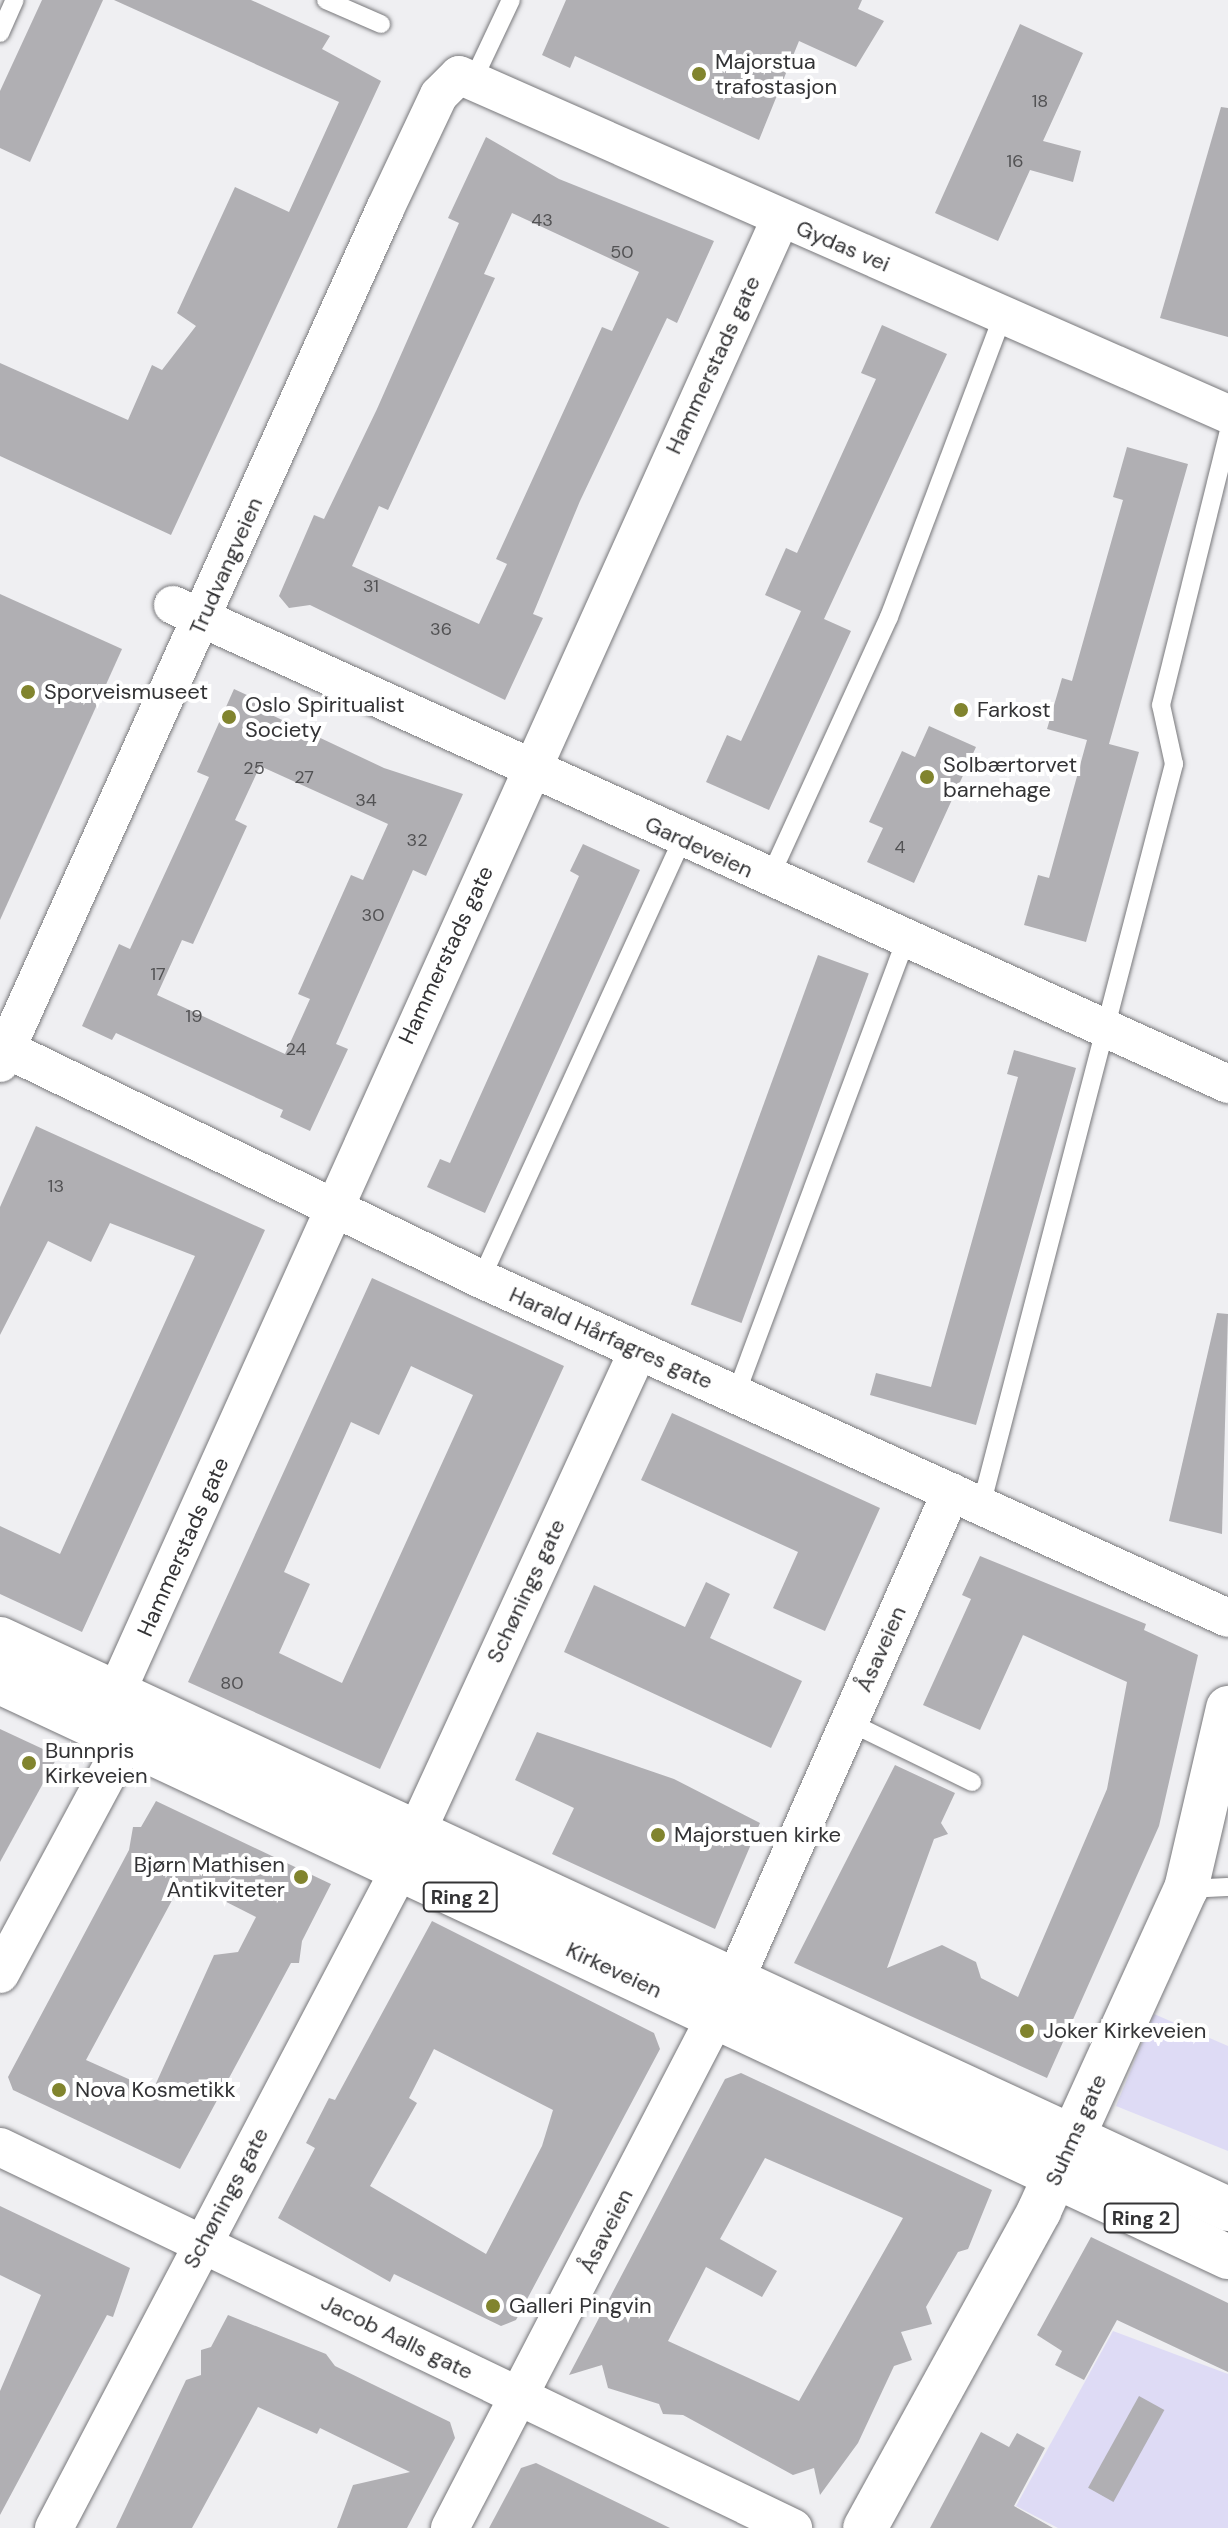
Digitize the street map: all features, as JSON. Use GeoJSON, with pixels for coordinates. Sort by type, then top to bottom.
{"type":"FeatureCollection","features":[{"type":"Feature","properties":{"kind":"main road","name":"Kirkeveien"},"geometry":{"type":"LineString","coordinates":[[0,1639],[116,1693],[408,1851],[724,2000],[1055,2178],[1228,2257]]}},
{"type":"Feature","properties":{"kind":"main road","name":"Kirkeveien"},"geometry":{"type":"LineString","coordinates":[[0,1682],[126,1740],[408,1851]]}},
{"type":"Feature","properties":{"kind":"main road","name":"Suhms gate"},"geometry":{"type":"LineString","coordinates":[[865,2528],[1055,2178],[1073,2136],[1207,1888],[1228,1708]]}},
{"type":"Feature","properties":{"kind":"main road","name":"Kirkeveien"},"geometry":{"type":"LineString","coordinates":[[724,2000],[1073,2136],[1228,2209]]}},
{"type":"Feature","properties":{"kind":"street","name":"Gydas vei"},"geometry":{"type":"LineString","coordinates":[[467,76],[780,220],[1228,414]]}},
{"type":"Feature","properties":{"kind":"street","name":"Trudvangveien"},"geometry":{"type":"LineString","coordinates":[[2,1052],[188,612],[439,95],[467,76]]}},
{"type":"Feature","properties":{"kind":"street","name":"Hammerstads gate"},"geometry":{"type":"LineString","coordinates":[[116,1693],[780,220]]}},
{"type":"Feature","properties":{"kind":"street","name":"Gardeveien"},"geometry":{"type":"LineString","coordinates":[[188,612],[1107,1034],[1228,1084]]}},
{"type":"Feature","properties":{"kind":"street","name":"Harald Hårfagres gate"},"geometry":{"type":"LineString","coordinates":[[2,1052],[481,1279],[1228,1618]]}},
{"type":"Feature","properties":{"kind":"street","name":"Schønings gate"},"geometry":{"type":"LineString","coordinates":[[54,2528],[408,1851],[638,1351]]}},
{"type":"Feature","properties":{"kind":"street","name":"Åsaveien"},"geometry":{"type":"LineString","coordinates":[[450,2528],[724,2000],[849,1722],[966,1499]]}},
{"type":"Feature","properties":{"kind":"street"},"geometry":{"type":"LineString","coordinates":[[0,1974],[126,1740]]}},
{"type":"Feature","properties":{"kind":"street","name":"Jacob Aalls gate"},"geometry":{"type":"LineString","coordinates":[[0,2147],[204,2241],[793,2528]]}},
{"type":"Feature","properties":{"kind":"lane"},"geometry":{"type":"LineString","coordinates":[[0,33],[15,0]]}},
{"type":"Feature","properties":{"kind":"lane"},"geometry":{"type":"LineString","coordinates":[[326,0],[381,24]]}},
{"type":"Feature","properties":{"kind":"lane"},"geometry":{"type":"LineString","coordinates":[[467,76],[511,0]]}},
{"type":"Feature","properties":{"kind":"lane"},"geometry":{"type":"LineString","coordinates":[[769,879],[889,617],[1003,315]]}},
{"type":"Feature","properties":{"kind":"lane"},"geometry":{"type":"LineString","coordinates":[[966,1499],[1107,1034],[1174,764],[1161,705],[1228,434]]}},
{"type":"Feature","properties":{"kind":"lane"},"geometry":{"type":"LineString","coordinates":[[481,1279],[682,839]]}},
{"type":"Feature","properties":{"kind":"lane"},"geometry":{"type":"LineString","coordinates":[[736,1394],[905,941]]}},
{"type":"Feature","properties":{"kind":"lane"},"geometry":{"type":"LineString","coordinates":[[849,1722],[972,1782]]}},
{"type":"Feature","properties":{"kind":"shaded area"},"geometry":{"type":"Polygon","coordinates":[[[1154,2014],[1228,2046],[1228,2151],[1116,2106],[1154,2014]]]}},
{"type":"Feature","properties":{"kind":"shaded area"},"geometry":{"type":"Polygon","coordinates":[[[1113,2331],[1228,2374],[1228,2528],[1058,2528],[1016,2506],[1113,2331]]]}},
{"type":"Feature","properties":{"kind":"building"},"geometry":{"type":"Polygon","coordinates":[[[42,0],[103,0],[30,162],[0,148],[0,91],[42,0]]]}},
{"type":"Feature","properties":{"kind":"building"},"geometry":{"type":"Polygon","coordinates":[[[114,0],[251,0],[330,36],[322,49],[381,81],[171,535],[0,456],[0,363],[128,420],[152,365],[162,370],[196,326],[177,313],[235,187],[289,212],[339,102],[114,0]]]}},
{"type":"Feature","properties":{"kind":"building"},"geometry":{"type":"Polygon","coordinates":[[[566,0],[862,0],[858,9],[884,21],[856,67],[799,41],[759,140],[575,56],[570,68],[542,55],[566,0]]]}},
{"type":"Feature","properties":{"kind":"building"},"geometry":{"type":"Polygon","coordinates":[[[1020,24],[1083,53],[1043,141],[1081,151],[1073,182],[1030,170],[998,241],[935,213],[1020,24]]]}},
{"type":"Feature","properties":{"kind":"building"},"geometry":{"type":"Polygon","coordinates":[[[1221,107],[1228,108],[1228,337],[1160,318],[1221,107]]]}},
{"type":"Feature","properties":{"kind":"building"},"geometry":{"type":"Polygon","coordinates":[[[486,137],[559,179],[714,241],[677,323],[667,318],[580,501],[533,614],[543,618],[505,700],[310,605],[289,608],[279,596],[314,515],[324,519],[377,409],[459,223],[448,218],[486,137]],[[512,213],[484,274],[495,278],[388,510],[379,506],[352,566],[479,624],[507,564],[496,559],[602,327],[612,331],[639,272],[512,213]]]}},
{"type":"Feature","properties":{"kind":"building"},"geometry":{"type":"Polygon","coordinates":[[[882,325],[947,354],[824,619],[851,631],[769,810],[706,782],[727,735],[741,741],[801,611],[765,595],[786,548],[797,553],[876,379],[861,373],[882,325]]]}},
{"type":"Feature","properties":{"kind":"building"},"geometry":{"type":"Polygon","coordinates":[[[1127,447],[1188,464],[1109,744],[1139,752],[1086,942],[1024,925],[1038,875],[1049,878],[1087,740],[1047,729],[1062,678],[1072,681],[1123,500],[1113,497],[1127,447]]]}},
{"type":"Feature","properties":{"kind":"building"},"geometry":{"type":"Polygon","coordinates":[[[0,594],[122,649],[0,920],[0,594]]]}},
{"type":"Feature","properties":{"kind":"building"},"geometry":{"type":"Polygon","coordinates":[[[234,689],[264,703],[261,710],[384,768],[463,794],[426,876],[413,870],[336,1044],[348,1049],[310,1131],[280,1117],[283,1110],[116,1033],[112,1040],[82,1026],[119,944],[130,949],[209,777],[197,772],[234,689]],[[260,766],[235,820],[247,826],[193,944],[182,940],[157,995],[285,1054],[310,999],[298,994],[351,875],[363,880],[388,824],[260,766]]]}},
{"type":"Feature","properties":{"kind":"building"},"geometry":{"type":"Polygon","coordinates":[[[929,726],[976,747],[914,883],[867,862],[883,828],[869,822],[902,751],[915,757],[929,726]]]}},
{"type":"Feature","properties":{"kind":"building"},"geometry":{"type":"Polygon","coordinates":[[[583,844],[640,870],[485,1213],[427,1187],[440,1159],[450,1163],[579,876],[570,871],[583,844]]]}},
{"type":"Feature","properties":{"kind":"building"},"geometry":{"type":"Polygon","coordinates":[[[818,955],[869,973],[742,1323],[691,1305],[818,955]]]}},
{"type":"Feature","properties":{"kind":"building"},"geometry":{"type":"Polygon","coordinates":[[[1014,1050],[1076,1068],[976,1425],[870,1395],[876,1373],[931,1387],[1018,1077],[1007,1074],[1014,1050]]]}},
{"type":"Feature","properties":{"kind":"building"},"geometry":{"type":"Polygon","coordinates":[[[36,1126],[265,1230],[82,1632],[0,1594],[0,1526],[60,1554],[195,1256],[110,1223],[91,1262],[48,1241],[0,1335],[0,1207],[36,1126]]]}},
{"type":"Feature","properties":{"kind":"building"},"geometry":{"type":"Polygon","coordinates":[[[372,1278],[564,1366],[380,1769],[188,1682],[372,1278]],[[411,1366],[379,1435],[351,1422],[284,1572],[310,1584],[279,1653],[342,1683],[473,1395],[411,1366]]]}},
{"type":"Feature","properties":{"kind":"building"},"geometry":{"type":"Polygon","coordinates":[[[1217,1313],[1228,1314],[1222,1534],[1169,1521],[1217,1313]]]}},
{"type":"Feature","properties":{"kind":"building"},"geometry":{"type":"Polygon","coordinates":[[[672,1413],[880,1508],[825,1631],[773,1608],[798,1552],[641,1480],[672,1413]]]}},
{"type":"Feature","properties":{"kind":"building"},"geometry":{"type":"Polygon","coordinates":[[[980,1556],[1146,1624],[1144,1630],[1198,1655],[1159,1826],[1047,2078],[794,1963],[895,1765],[955,1793],[941,1823],[948,1834],[934,1839],[887,1968],[942,1945],[976,1962],[981,1978],[1018,1997],[1107,1789],[1127,1682],[1023,1635],[980,1730],[923,1705],[971,1599],[962,1595],[980,1556]]]}},
{"type":"Feature","properties":{"kind":"building"},"geometry":{"type":"Polygon","coordinates":[[[706,1582],[730,1594],[710,1638],[802,1681],[771,1748],[564,1652],[594,1585],[685,1627],[706,1582]]]}},
{"type":"Feature","properties":{"kind":"building"},"geometry":{"type":"Polygon","coordinates":[[[0,1729],[58,1756],[0,1862],[0,1729]]]}},
{"type":"Feature","properties":{"kind":"building","name":"Majorstuen kirke"},"geometry":{"type":"Polygon","coordinates":[[[537,1732],[674,1779],[760,1823],[715,1929],[552,1854],[574,1808],[515,1780],[537,1732]]]}},
{"type":"Feature","properties":{"kind":"building"},"geometry":{"type":"Polygon","coordinates":[[[156,1801],[331,1884],[302,1941],[299,1963],[291,1963],[180,2169],[13,2090],[8,2077],[129,1850],[133,1827],[141,1827],[156,1801]],[[183,1880],[86,2060],[153,2090],[214,1955],[238,1952],[256,1917],[183,1880]]]}},
{"type":"Feature","properties":{"kind":"building"},"geometry":{"type":"Polygon","coordinates":[[[432,1921],[654,2033],[660,2049],[516,2320],[501,2326],[394,2274],[390,2282],[278,2218],[315,2148],[306,2143],[329,2098],[335,2100],[432,1921]],[[434,2049],[409,2098],[417,2103],[370,2186],[486,2254],[542,2146],[553,2110],[434,2049]]]}},
{"type":"Feature","properties":{"kind":"building"},"geometry":{"type":"Polygon","coordinates":[[[741,2073],[992,2190],[968,2249],[958,2252],[926,2307],[932,2324],[901,2332],[912,2360],[894,2366],[858,2443],[820,2495],[814,2468],[793,2475],[683,2415],[663,2414],[659,2404],[608,2388],[602,2365],[569,2375],[725,2079],[741,2073]],[[765,2158],[720,2239],[777,2271],[762,2297],[706,2267],[668,2341],[799,2401],[903,2218],[765,2158]]]}},
{"type":"Feature","properties":{"kind":"building"},"geometry":{"type":"Polygon","coordinates":[[[0,2206],[130,2268],[113,2317],[107,2315],[0,2515],[0,2391],[41,2295],[0,2275],[0,2206]]]}},
{"type":"Feature","properties":{"kind":"building"},"geometry":{"type":"Polygon","coordinates":[[[1091,2237],[1228,2303],[1228,2372],[1117,2320],[1084,2380],[1055,2365],[1062,2351],[1037,2335],[1091,2237]]]}},
{"type":"Feature","properties":{"kind":"building"},"geometry":{"type":"Polygon","coordinates":[[[228,2315],[326,2354],[335,2366],[450,2422],[455,2438],[407,2528],[337,2528],[353,2485],[410,2472],[320,2428],[317,2434],[258,2407],[192,2528],[116,2528],[186,2380],[201,2375],[201,2350],[211,2347],[228,2315]]]}},
{"type":"Feature","properties":{"kind":"building"},"geometry":{"type":"Polygon","coordinates":[[[1139,2396],[1164,2410],[1113,2502],[1088,2488],[1139,2396]]]}},
{"type":"Feature","properties":{"kind":"building"},"geometry":{"type":"Polygon","coordinates":[[[981,2432],[1009,2447],[1017,2433],[1045,2448],[1014,2506],[1053,2528],[930,2528],[981,2432]]]}},
{"type":"Feature","properties":{"kind":"building"},"geometry":{"type":"Polygon","coordinates":[[[536,2463],[670,2528],[489,2528],[521,2468],[536,2463]]]}},
{"type":"Feature","properties":{"kind":"place","name":"Majorstua trafostasjon"},"geometry":{"type":"Point","coordinates":[699,74]}},
{"type":"Feature","properties":{"kind":"place","name":"Sporveismuseet"},"geometry":{"type":"Point","coordinates":[28,692]}},
{"type":"Feature","properties":{"kind":"place","name":"Farkost"},"geometry":{"type":"Point","coordinates":[961,710]}},
{"type":"Feature","properties":{"kind":"place","name":"Oslo Spiritualist Society"},"geometry":{"type":"Point","coordinates":[229,717]}},
{"type":"Feature","properties":{"kind":"place","name":"Solbærtorvet barnehage"},"geometry":{"type":"Point","coordinates":[927,777]}},
{"type":"Feature","properties":{"kind":"place","name":"Bunnpris Kirkeveien"},"geometry":{"type":"Point","coordinates":[29,1763]}},
{"type":"Feature","properties":{"kind":"place","name":"Majorstuen kirke"},"geometry":{"type":"Point","coordinates":[658,1835]}},
{"type":"Feature","properties":{"kind":"place","name":"Bjørn Mathisen Antikviteter"},"geometry":{"type":"Point","coordinates":[301,1877]}},
{"type":"Feature","properties":{"kind":"place","name":"Joker Kirkeveien"},"geometry":{"type":"Point","coordinates":[1027,2031]}},
{"type":"Feature","properties":{"kind":"place","name":"Nova Kosmetikk"},"geometry":{"type":"Point","coordinates":[59,2090]}},
{"type":"Feature","properties":{"kind":"place","name":"Galleri Pingvin"},"geometry":{"type":"Point","coordinates":[493,2306]}}]}
